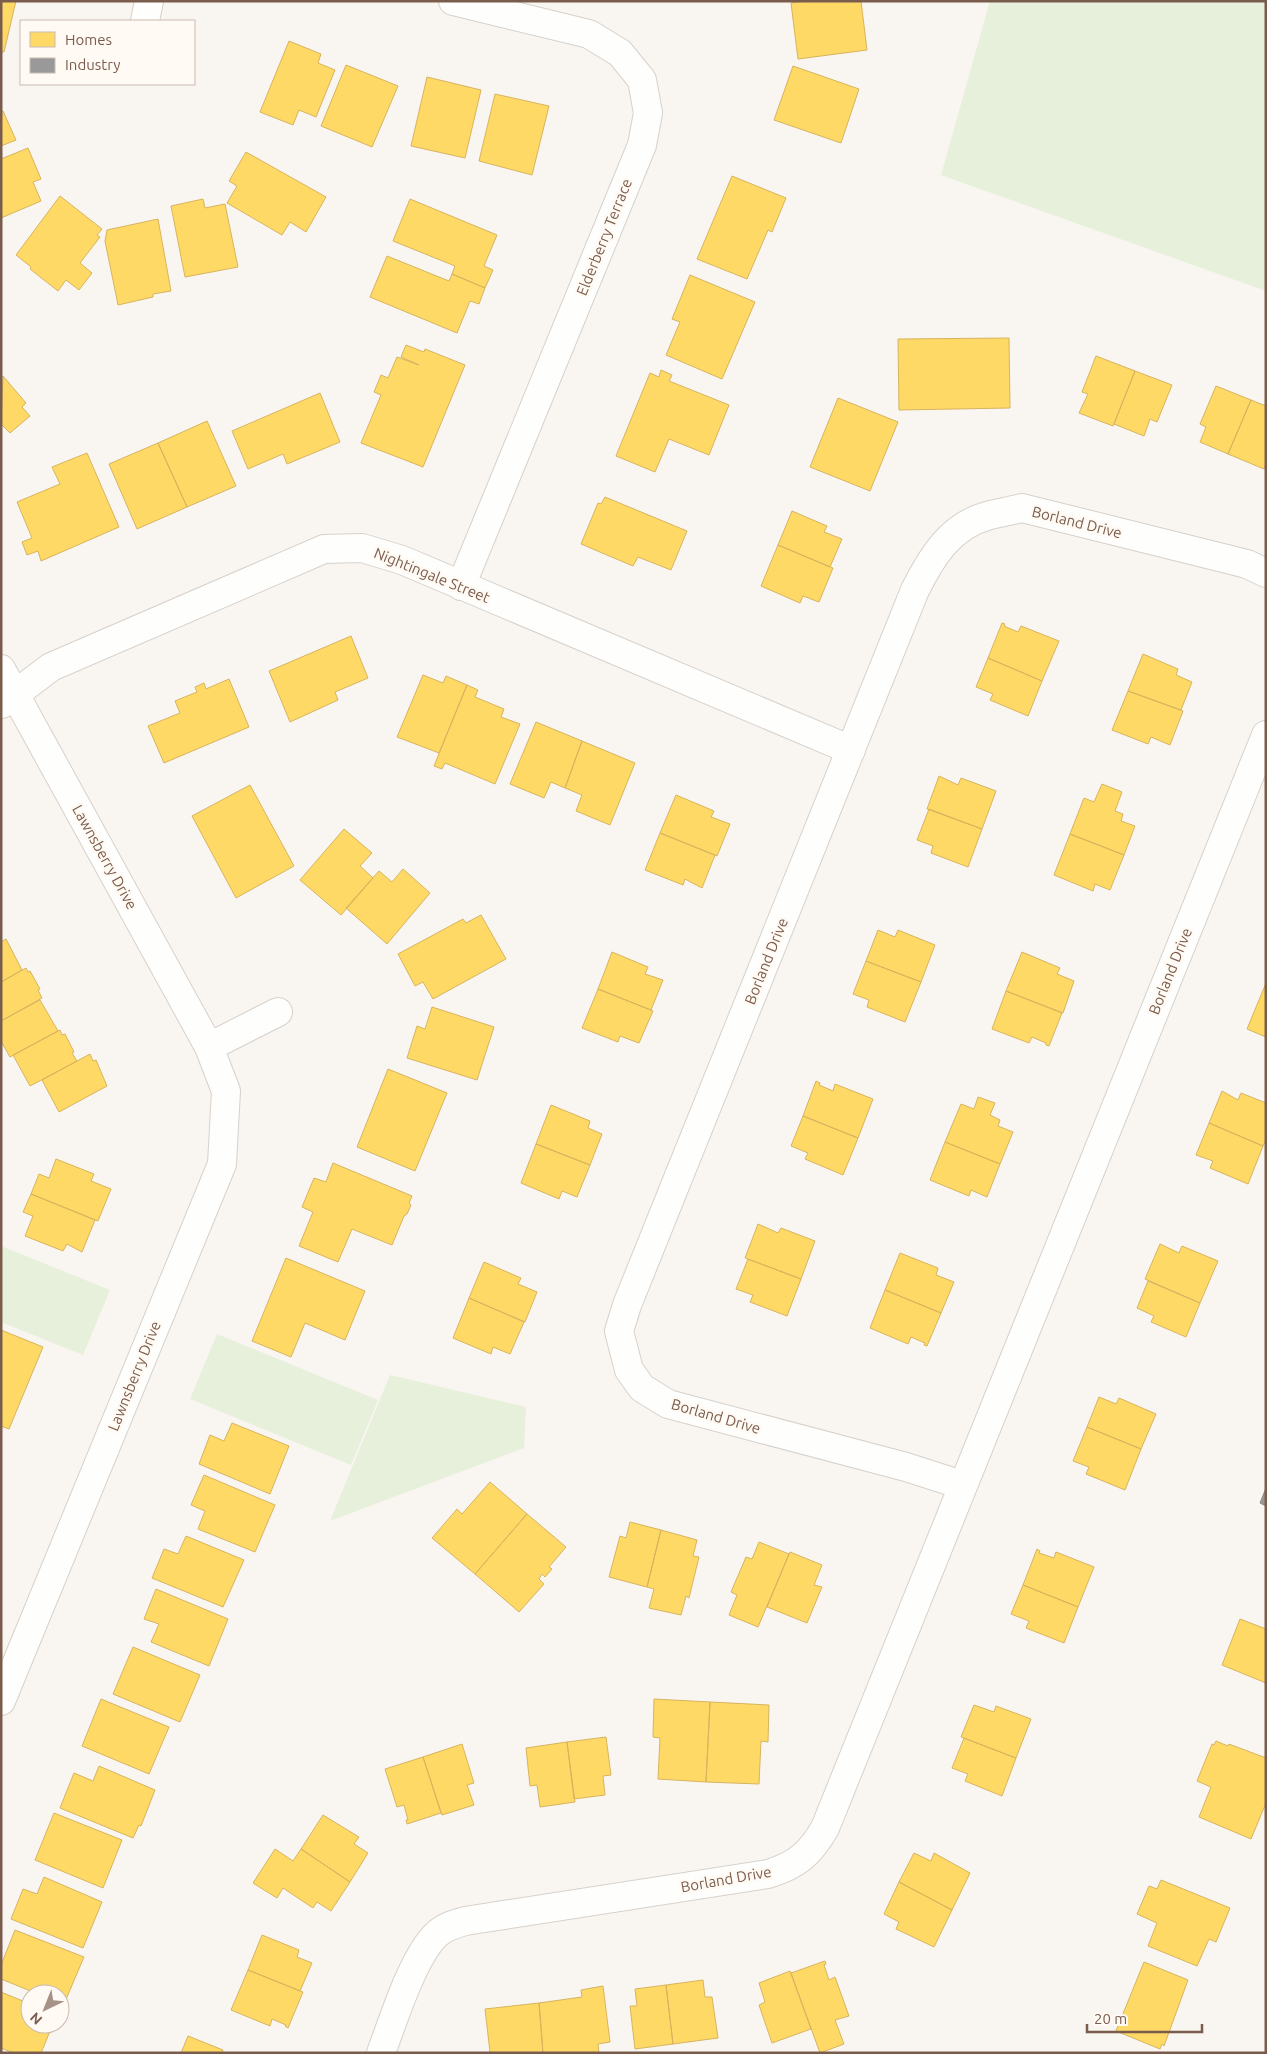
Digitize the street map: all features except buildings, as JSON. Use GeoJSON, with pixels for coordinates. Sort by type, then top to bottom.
{"type":"FeatureCollection","features":[{"type":"Feature","properties":{"kind":"street"},"geometry":{"type":"LineString","coordinates":[[144,20],[149,1]]}},
{"type":"Feature","properties":{"kind":"street","name":"Elderberry Terrace"},"geometry":{"type":"LineString","coordinates":[[453,1],[589,34],[620,53],[642,80],[648,113],[642,145],[461,586]]}},
{"type":"Feature","properties":{"kind":"street","name":"Borland Drive"},"geometry":{"type":"LineString","coordinates":[[962,1485],[906,1467],[668,1404],[642,1388],[629,1370],[619,1331],[631,1296],[915,590],[931,559],[955,532],[985,516],[1022,508],[1247,564],[1266,573]]}},
{"type":"Feature","properties":{"kind":"street","name":"Nightingale Street"},"geometry":{"type":"LineString","coordinates":[[8,699],[51,667],[324,550],[362,548],[402,560],[851,750]]}},
{"type":"Feature","properties":{"kind":"street","name":"Lawnsberry Drive"},"geometry":{"type":"LineString","coordinates":[[1,668],[8,699],[209,1046],[226,1091],[222,1164],[1,1701]]}},
{"type":"Feature","properties":{"kind":"street","name":"Borland Drive"},"geometry":{"type":"LineString","coordinates":[[381,2053],[415,1966],[425,1948],[437,1934],[450,1926],[464,1921],[768,1874],[787,1868],[804,1857],[816,1843],[825,1828],[1266,735]]}},
{"type":"Feature","properties":{"kind":"street"},"geometry":{"type":"LineString","coordinates":[[209,1046],[278,1012]]}},
{"type":"Feature","properties":{"kind":"green space"},"geometry":{"type":"Polygon","coordinates":[[[990,1],[1266,1],[1266,291],[941,175],[990,1]]]}},
{"type":"Feature","properties":{"kind":"green space"},"geometry":{"type":"Polygon","coordinates":[[[1,1246],[110,1290],[83,1355],[1,1322],[1,1246]]]}},
{"type":"Feature","properties":{"kind":"green space"},"geometry":{"type":"Polygon","coordinates":[[[217,1334],[378,1400],[351,1465],[190,1399],[217,1334]]]}},
{"type":"Feature","properties":{"kind":"green space"},"geometry":{"type":"Polygon","coordinates":[[[390,1375],[526,1407],[524,1448],[330,1521],[390,1375]]]}}]}
